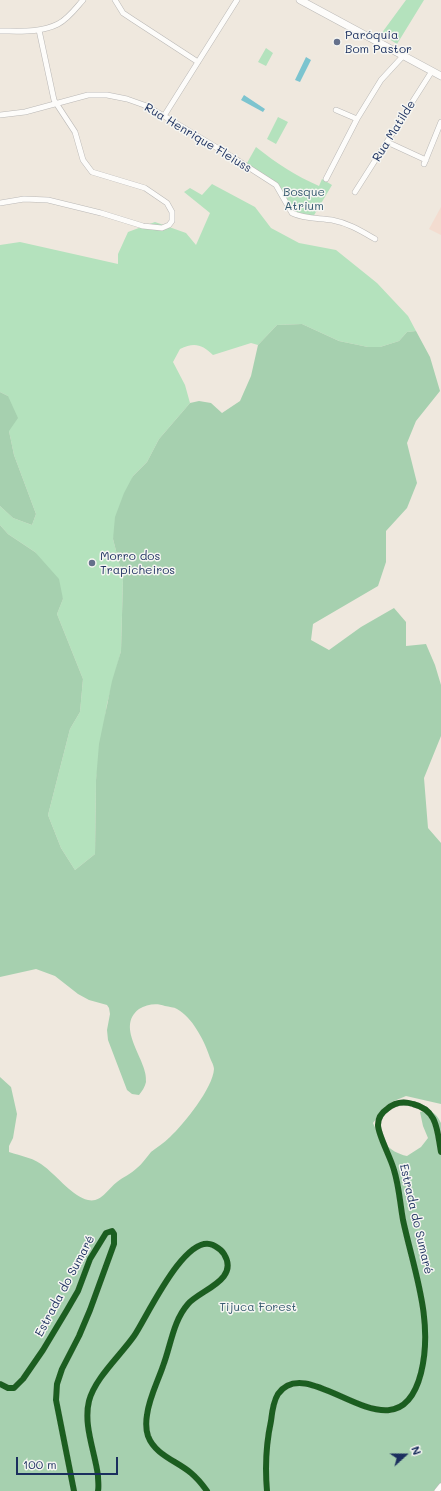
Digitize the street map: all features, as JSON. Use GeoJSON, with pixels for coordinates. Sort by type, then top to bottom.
{"type":"FeatureCollection","features":[{"type":"Feature","properties":{"kind":"street"},"geometry":{"type":"LineString","coordinates":[[0,31],[39,30],[59,24],[83,0]]}},
{"type":"Feature","properties":{"kind":"street"},"geometry":{"type":"LineString","coordinates":[[115,0],[123,13],[198,62]]}},
{"type":"Feature","properties":{"kind":"street"},"geometry":{"type":"LineString","coordinates":[[164,116],[237,0]]}},
{"type":"Feature","properties":{"kind":"street"},"geometry":{"type":"LineString","coordinates":[[300,0],[441,76]]}},
{"type":"Feature","properties":{"kind":"street"},"geometry":{"type":"LineString","coordinates":[[0,203],[24,198],[48,200],[101,213],[143,226],[162,228],[169,225],[172,221],[172,212],[167,203],[145,188],[92,172],[87,167],[75,132],[54,100],[39,30]]}},
{"type":"Feature","properties":{"kind":"street"},"geometry":{"type":"LineString","coordinates":[[326,179],[357,119],[381,80],[404,55]]}},
{"type":"Feature","properties":{"kind":"street","name":"Rua Matilde"},"geometry":{"type":"LineString","coordinates":[[355,192],[432,71]]}},
{"type":"Feature","properties":{"kind":"street","name":"Rua Henrique Fleiuss"},"geometry":{"type":"LineString","coordinates":[[0,115],[25,112],[88,95],[108,95],[127,98],[164,116],[276,185],[292,213],[305,217],[334,220],[357,228],[375,240]]}},
{"type":"Feature","properties":{"kind":"street"},"geometry":{"type":"LineString","coordinates":[[336,110],[357,119]]}},
{"type":"Feature","properties":{"kind":"street"},"geometry":{"type":"LineString","coordinates":[[387,142],[425,162],[441,122]]}},
{"type":"Feature","properties":{"kind":"street","name":"Estrada do Sumaré"},"geometry":{"type":"LineString","coordinates":[[267,1491],[267,1440],[274,1401],[285,1387],[292,1383],[302,1382],[338,1394],[372,1409],[381,1411],[393,1410],[404,1404],[412,1396],[421,1374],[424,1352],[425,1316],[421,1288],[403,1218],[394,1168],[378,1126],[379,1116],[388,1108],[401,1102],[418,1105],[426,1109],[432,1115],[436,1124],[441,1152]]}},
{"type":"Feature","properties":{"kind":"street","name":"Estrada do Sumaré"},"geometry":{"type":"LineString","coordinates":[[0,1384],[8,1388],[14,1388],[23,1379],[43,1350],[78,1291],[90,1259],[106,1233],[112,1231],[114,1234],[114,1244],[101,1281],[79,1336],[62,1368],[57,1384],[56,1400],[74,1491]]}},
{"type":"Feature","properties":{"kind":"street"},"geometry":{"type":"LineString","coordinates":[[98,1491],[97,1467],[88,1417],[89,1402],[95,1384],[135,1335],[162,1286],[177,1266],[190,1252],[201,1244],[209,1243],[221,1249],[226,1258],[227,1267],[225,1275],[221,1280],[191,1300],[177,1319],[147,1415],[148,1434],[152,1444],[162,1454],[191,1472],[201,1482],[207,1491]]}},
{"type":"Feature","properties":{"kind":"street"},"geometry":{"type":"LineString","coordinates":[[437,1491],[441,1486]]}},
{"type":"Feature","properties":{"kind":"shaded area"},"geometry":{"type":"Polygon","coordinates":[[[441,207],[441,235],[429,229],[441,207]]]}},
{"type":"Feature","properties":{"kind":"green space"},"geometry":{"type":"Polygon","coordinates":[[[406,0],[424,0],[397,44],[381,34],[406,0]]]}},
{"type":"Feature","properties":{"kind":"green space"},"geometry":{"type":"Polygon","coordinates":[[[266,48],[273,53],[266,66],[258,62],[266,48]]]}},
{"type":"Feature","properties":{"kind":"green space"},"geometry":{"type":"Polygon","coordinates":[[[278,117],[288,122],[276,144],[267,139],[278,117]]]}},
{"type":"Feature","properties":{"kind":"green space","name":"Bosque Atrium"},"geometry":{"type":"Polygon","coordinates":[[[256,147],[286,169],[302,178],[319,186],[322,179],[332,185],[313,217],[293,213],[280,188],[247,163],[256,147]]]}},
{"type":"Feature","properties":{"kind":"green space"},"geometry":{"type":"Polygon","coordinates":[[[212,184],[255,207],[271,228],[299,243],[336,250],[377,283],[408,316],[416,331],[407,332],[399,341],[380,347],[368,347],[339,341],[302,324],[277,325],[258,345],[251,343],[213,355],[205,348],[198,345],[190,345],[180,349],[173,362],[185,385],[190,403],[159,439],[147,462],[133,476],[113,539],[123,578],[121,651],[107,704],[96,780],[95,854],[75,870],[61,848],[48,815],[70,729],[80,712],[83,679],[57,614],[63,599],[35,552],[8,534],[0,525],[0,506],[13,518],[32,525],[36,514],[14,455],[9,431],[8,396],[0,392],[0,245],[20,242],[118,264],[118,254],[128,232],[155,222],[186,233],[196,245],[210,213],[184,192],[190,188],[202,195],[212,184]]]}},
{"type":"Feature","properties":{"kind":"green space","name":"Tijuca Forest"},"geometry":{"type":"Polygon","coordinates":[[[302,324],[339,341],[368,347],[380,347],[399,341],[407,332],[416,331],[430,357],[440,391],[416,421],[407,443],[417,483],[407,508],[386,531],[386,562],[378,586],[313,624],[311,640],[329,650],[361,627],[394,608],[406,622],[406,646],[426,644],[435,665],[441,685],[441,736],[424,778],[428,828],[441,843],[441,1104],[406,1096],[386,1106],[373,1123],[382,1139],[390,1148],[407,1156],[421,1147],[428,1138],[423,1126],[420,1112],[427,1111],[433,1113],[441,1123],[441,1491],[0,1491],[0,1077],[11,1087],[17,1114],[13,1138],[9,1146],[9,1152],[37,1161],[77,1195],[88,1200],[93,1200],[104,1195],[117,1182],[135,1170],[151,1152],[176,1131],[190,1115],[209,1086],[214,1069],[201,1036],[188,1017],[177,1009],[159,1004],[145,1006],[139,1009],[132,1017],[130,1025],[134,1045],[146,1074],[146,1082],[139,1095],[132,1094],[127,1090],[108,1040],[107,1030],[110,1014],[107,1005],[89,1000],[78,994],[55,976],[36,969],[0,977],[0,525],[8,534],[35,552],[59,579],[63,599],[57,614],[83,679],[80,712],[70,729],[48,815],[61,848],[75,870],[95,854],[96,780],[99,744],[112,681],[121,651],[123,578],[113,539],[115,517],[124,493],[133,476],[147,462],[159,439],[190,403],[199,401],[211,403],[222,413],[240,401],[251,376],[258,345],[277,325],[302,324]]]}},
{"type":"Feature","properties":{"kind":"green space"},"geometry":{"type":"Polygon","coordinates":[[[0,392],[8,396],[18,418],[9,431],[14,455],[36,514],[32,525],[13,518],[0,506],[0,392]]]}},
{"type":"Feature","properties":{"kind":"water"},"geometry":{"type":"Polygon","coordinates":[[[306,57],[311,60],[300,82],[295,80],[306,57]]]}},
{"type":"Feature","properties":{"kind":"water"},"geometry":{"type":"Polygon","coordinates":[[[244,95],[265,109],[263,112],[241,100],[244,95]]]}},
{"type":"Feature","properties":{"kind":"cycle path"},"geometry":{"type":"LineString","coordinates":[[267,1491],[266,1456],[273,1407],[278,1394],[292,1384],[310,1385],[374,1409],[393,1409],[409,1399],[421,1373],[424,1354],[424,1315],[417,1277],[403,1220],[396,1176],[379,1129],[378,1122],[380,1116],[393,1105],[402,1102],[421,1107],[432,1116],[435,1122],[441,1152]]}},
{"type":"Feature","properties":{"kind":"cycle path"},"geometry":{"type":"LineString","coordinates":[[0,1384],[8,1388],[14,1388],[23,1379],[43,1350],[78,1291],[90,1259],[106,1233],[112,1231],[114,1234],[114,1244],[90,1310],[79,1336],[62,1369],[57,1384],[56,1400],[74,1491]]}},
{"type":"Feature","properties":{"kind":"cycle path"},"geometry":{"type":"LineString","coordinates":[[98,1491],[97,1467],[87,1419],[89,1401],[92,1392],[108,1367],[134,1336],[157,1296],[179,1264],[191,1251],[202,1244],[213,1245],[222,1251],[228,1263],[227,1271],[223,1278],[216,1284],[188,1304],[179,1318],[150,1402],[146,1426],[151,1443],[161,1453],[191,1473],[207,1491]]}},
{"type":"Feature","properties":{"kind":"place","name":"Paróquia Bom Pastor"},"geometry":{"type":"Point","coordinates":[337,42]}},
{"type":"Feature","properties":{"kind":"place","name":"Morro dos Trapicheiros"},"geometry":{"type":"Point","coordinates":[92,563]}}]}
